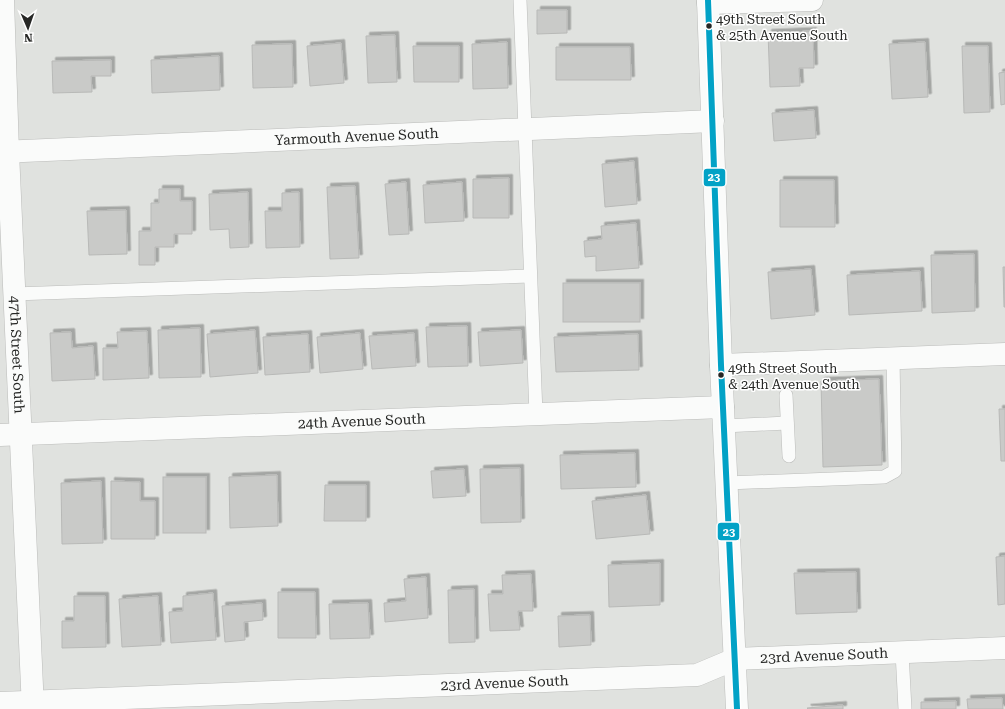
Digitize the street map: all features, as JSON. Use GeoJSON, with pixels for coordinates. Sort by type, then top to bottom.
{"type":"FeatureCollection","features":[{"type":"Feature","properties":{"kind":"street","name":"47th Street South"},"geometry":{"type":"LineString","coordinates":[[3,0],[4,152],[14,294],[10,434],[32,705]]}},
{"type":"Feature","properties":{"kind":"street"},"geometry":{"type":"LineString","coordinates":[[738,709],[721,365],[708,2],[812,0]]}},
{"type":"Feature","properties":{"kind":"street","name":"Yarmouth Avenue South"},"geometry":{"type":"LineString","coordinates":[[4,152],[713,121]]}},
{"type":"Feature","properties":{"kind":"street"},"geometry":{"type":"LineString","coordinates":[[721,365],[1005,354]]}},
{"type":"Feature","properties":{"kind":"street","name":"24th Avenue South"},"geometry":{"type":"LineString","coordinates":[[10,434],[536,414],[724,416]]}},
{"type":"Feature","properties":{"kind":"street","name":"23rd Avenue South"},"geometry":{"type":"LineString","coordinates":[[0,703],[32,705],[697,675],[735,659],[1005,648]]}},
{"type":"Feature","properties":{"kind":"lane"},"geometry":{"type":"LineString","coordinates":[[520,0],[536,414]]}},
{"type":"Feature","properties":{"kind":"lane"},"geometry":{"type":"LineString","coordinates":[[14,294],[530,276]]}},
{"type":"Feature","properties":{"kind":"lane"},"geometry":{"type":"LineString","coordinates":[[727,483],[884,477],[895,471],[893,358]]}},
{"type":"Feature","properties":{"kind":"lane"},"geometry":{"type":"LineString","coordinates":[[786,395],[789,456]]}},
{"type":"Feature","properties":{"kind":"lane"},"geometry":{"type":"LineString","coordinates":[[724,416],[787,423]]}},
{"type":"Feature","properties":{"kind":"lane"},"geometry":{"type":"LineString","coordinates":[[902,652],[905,709]]}},
{"type":"Feature","properties":{"kind":"building"},"geometry":{"type":"Polygon","coordinates":[[[537,10],[567,10],[567,33],[537,34],[537,10]]]}},
{"type":"Feature","properties":{"kind":"building"},"geometry":{"type":"Polygon","coordinates":[[[813,31],[814,68],[799,68],[800,86],[770,87],[768,33],[813,31]]]}},
{"type":"Feature","properties":{"kind":"building"},"geometry":{"type":"Polygon","coordinates":[[[395,35],[397,82],[368,83],[366,36],[395,35]]]}},
{"type":"Feature","properties":{"kind":"building"},"geometry":{"type":"Polygon","coordinates":[[[507,42],[508,88],[473,89],[472,44],[507,42]]]}},
{"type":"Feature","properties":{"kind":"building"},"geometry":{"type":"Polygon","coordinates":[[[925,42],[928,97],[892,99],[889,44],[925,42]]]}},
{"type":"Feature","properties":{"kind":"building"},"geometry":{"type":"Polygon","coordinates":[[[341,43],[344,83],[310,86],[307,46],[341,43]]]}},
{"type":"Feature","properties":{"kind":"building"},"geometry":{"type":"Polygon","coordinates":[[[292,44],[293,87],[253,88],[252,45],[292,44]]]}},
{"type":"Feature","properties":{"kind":"building"},"geometry":{"type":"Polygon","coordinates":[[[413,46],[459,46],[459,82],[414,82],[413,46]]]}},
{"type":"Feature","properties":{"kind":"building"},"geometry":{"type":"Polygon","coordinates":[[[962,46],[988,46],[990,112],[964,113],[962,46]]]}},
{"type":"Feature","properties":{"kind":"building"},"geometry":{"type":"Polygon","coordinates":[[[556,47],[630,47],[631,80],[556,80],[556,47]]]}},
{"type":"Feature","properties":{"kind":"building"},"geometry":{"type":"Polygon","coordinates":[[[219,56],[220,90],[152,93],[151,60],[219,56]]]}},
{"type":"Feature","properties":{"kind":"building"},"geometry":{"type":"Polygon","coordinates":[[[111,60],[111,76],[91,76],[92,92],[53,93],[52,61],[111,60]]]}},
{"type":"Feature","properties":{"kind":"building"},"geometry":{"type":"Polygon","coordinates":[[[1005,72],[1005,104],[1001,105],[999,73],[1005,72]]]}},
{"type":"Feature","properties":{"kind":"building"},"geometry":{"type":"Polygon","coordinates":[[[814,110],[816,138],[774,141],[772,113],[814,110]]]}},
{"type":"Feature","properties":{"kind":"building"},"geometry":{"type":"Polygon","coordinates":[[[634,161],[637,204],[605,207],[602,164],[634,161]]]}},
{"type":"Feature","properties":{"kind":"building"},"geometry":{"type":"Polygon","coordinates":[[[509,178],[509,218],[473,218],[473,179],[509,178]]]}},
{"type":"Feature","properties":{"kind":"building"},"geometry":{"type":"Polygon","coordinates":[[[780,180],[834,180],[835,227],[780,227],[780,180]]]}},
{"type":"Feature","properties":{"kind":"building"},"geometry":{"type":"Polygon","coordinates":[[[406,182],[409,234],[389,235],[385,184],[406,182]]]}},
{"type":"Feature","properties":{"kind":"building"},"geometry":{"type":"Polygon","coordinates":[[[462,182],[464,221],[425,223],[423,185],[462,182]]]}},
{"type":"Feature","properties":{"kind":"building"},"geometry":{"type":"Polygon","coordinates":[[[355,186],[359,258],[330,259],[327,187],[355,186]]]}},
{"type":"Feature","properties":{"kind":"building"},"geometry":{"type":"Polygon","coordinates":[[[159,189],[180,189],[180,201],[192,201],[192,234],[174,234],[174,247],[155,247],[155,265],[139,265],[139,231],[151,231],[151,203],[159,203],[159,189]]]}},
{"type":"Feature","properties":{"kind":"building"},"geometry":{"type":"Polygon","coordinates":[[[248,192],[249,247],[230,248],[229,229],[210,230],[209,194],[248,192]]]}},
{"type":"Feature","properties":{"kind":"building"},"geometry":{"type":"Polygon","coordinates":[[[299,192],[300,247],[266,248],[265,211],[282,211],[282,193],[299,192]]]}},
{"type":"Feature","properties":{"kind":"building"},"geometry":{"type":"Polygon","coordinates":[[[126,210],[127,254],[89,255],[87,211],[126,210]]]}},
{"type":"Feature","properties":{"kind":"building"},"geometry":{"type":"Polygon","coordinates":[[[636,223],[639,268],[596,271],[596,256],[585,257],[584,241],[602,239],[601,226],[636,223]]]}},
{"type":"Feature","properties":{"kind":"building"},"geometry":{"type":"Polygon","coordinates":[[[974,254],[975,311],[932,313],[931,255],[974,254]]]}},
{"type":"Feature","properties":{"kind":"building"},"geometry":{"type":"Polygon","coordinates":[[[1003,267],[1005,267],[1005,307],[1004,307],[1003,267]]]}},
{"type":"Feature","properties":{"kind":"building"},"geometry":{"type":"Polygon","coordinates":[[[811,269],[815,315],[771,319],[768,272],[811,269]]]}},
{"type":"Feature","properties":{"kind":"building"},"geometry":{"type":"Polygon","coordinates":[[[920,271],[922,311],[849,315],[847,275],[920,271]]]}},
{"type":"Feature","properties":{"kind":"building"},"geometry":{"type":"Polygon","coordinates":[[[563,283],[640,283],[640,322],[563,322],[563,283]]]}},
{"type":"Feature","properties":{"kind":"building"},"geometry":{"type":"Polygon","coordinates":[[[467,326],[468,366],[428,367],[426,327],[467,326]]]}},
{"type":"Feature","properties":{"kind":"building"},"geometry":{"type":"Polygon","coordinates":[[[200,328],[201,377],[159,378],[158,330],[200,328]]]}},
{"type":"Feature","properties":{"kind":"building"},"geometry":{"type":"Polygon","coordinates":[[[255,330],[258,373],[210,377],[207,334],[255,330]]]}},
{"type":"Feature","properties":{"kind":"building"},"geometry":{"type":"Polygon","coordinates":[[[521,330],[523,363],[480,366],[478,332],[521,330]]]}},
{"type":"Feature","properties":{"kind":"building"},"geometry":{"type":"Polygon","coordinates":[[[147,331],[149,378],[103,380],[103,348],[118,348],[117,332],[147,331]]]}},
{"type":"Feature","properties":{"kind":"building"},"geometry":{"type":"Polygon","coordinates":[[[71,332],[72,348],[93,346],[95,379],[52,381],[50,333],[71,332]]]}},
{"type":"Feature","properties":{"kind":"building"},"geometry":{"type":"Polygon","coordinates":[[[360,333],[363,369],[320,373],[317,337],[360,333]]]}},
{"type":"Feature","properties":{"kind":"building"},"geometry":{"type":"Polygon","coordinates":[[[414,333],[416,366],[372,369],[369,336],[414,333]]]}},
{"type":"Feature","properties":{"kind":"building"},"geometry":{"type":"Polygon","coordinates":[[[308,334],[310,372],[265,375],[263,337],[308,334]]]}},
{"type":"Feature","properties":{"kind":"building"},"geometry":{"type":"Polygon","coordinates":[[[638,334],[639,370],[556,372],[554,337],[638,334]]]}},
{"type":"Feature","properties":{"kind":"building"},"geometry":{"type":"Polygon","coordinates":[[[879,379],[882,465],[823,467],[821,381],[879,379]]]}},
{"type":"Feature","properties":{"kind":"building"},"geometry":{"type":"Polygon","coordinates":[[[999,409],[1005,409],[1005,461],[1001,461],[999,409]]]}},
{"type":"Feature","properties":{"kind":"building"},"geometry":{"type":"Polygon","coordinates":[[[635,453],[636,487],[561,489],[560,455],[635,453]]]}},
{"type":"Feature","properties":{"kind":"building"},"geometry":{"type":"Polygon","coordinates":[[[520,468],[521,522],[481,523],[480,469],[520,468]]]}},
{"type":"Feature","properties":{"kind":"building"},"geometry":{"type":"Polygon","coordinates":[[[464,469],[466,496],[433,498],[431,471],[464,469]]]}},
{"type":"Feature","properties":{"kind":"building"},"geometry":{"type":"Polygon","coordinates":[[[277,475],[278,526],[230,528],[229,477],[277,475]]]}},
{"type":"Feature","properties":{"kind":"building"},"geometry":{"type":"Polygon","coordinates":[[[163,477],[206,477],[206,533],[163,533],[163,477]]]}},
{"type":"Feature","properties":{"kind":"building"},"geometry":{"type":"Polygon","coordinates":[[[101,481],[103,543],[62,544],[61,483],[101,481]]]}},
{"type":"Feature","properties":{"kind":"building"},"geometry":{"type":"Polygon","coordinates":[[[111,481],[140,482],[140,501],[155,501],[155,539],[111,539],[111,481]]]}},
{"type":"Feature","properties":{"kind":"building"},"geometry":{"type":"Polygon","coordinates":[[[325,485],[366,485],[366,521],[324,521],[325,485]]]}},
{"type":"Feature","properties":{"kind":"building"},"geometry":{"type":"Polygon","coordinates":[[[646,495],[650,534],[596,539],[592,501],[646,495]]]}},
{"type":"Feature","properties":{"kind":"building"},"geometry":{"type":"Polygon","coordinates":[[[1005,556],[1005,604],[998,605],[996,557],[1005,556]]]}},
{"type":"Feature","properties":{"kind":"building"},"geometry":{"type":"Polygon","coordinates":[[[660,563],[660,605],[609,607],[608,565],[660,563]]]}},
{"type":"Feature","properties":{"kind":"building"},"geometry":{"type":"Polygon","coordinates":[[[856,572],[857,612],[796,614],[794,573],[856,572]]]}},
{"type":"Feature","properties":{"kind":"building"},"geometry":{"type":"Polygon","coordinates":[[[531,574],[533,611],[518,611],[520,630],[490,631],[488,594],[503,594],[502,575],[531,574]]]}},
{"type":"Feature","properties":{"kind":"building"},"geometry":{"type":"Polygon","coordinates":[[[426,577],[428,618],[385,622],[384,603],[406,601],[404,579],[426,577]]]}},
{"type":"Feature","properties":{"kind":"building"},"geometry":{"type":"Polygon","coordinates":[[[474,589],[475,642],[449,643],[448,590],[474,589]]]}},
{"type":"Feature","properties":{"kind":"building"},"geometry":{"type":"Polygon","coordinates":[[[278,592],[315,592],[316,638],[278,638],[278,592]]]}},
{"type":"Feature","properties":{"kind":"building"},"geometry":{"type":"Polygon","coordinates":[[[213,593],[216,640],[171,643],[169,612],[183,611],[183,596],[213,593]]]}},
{"type":"Feature","properties":{"kind":"building"},"geometry":{"type":"Polygon","coordinates":[[[74,596],[105,596],[106,647],[62,648],[62,621],[74,621],[74,596]]]}},
{"type":"Feature","properties":{"kind":"building"},"geometry":{"type":"Polygon","coordinates":[[[158,596],[161,645],[122,647],[119,599],[158,596]]]}},
{"type":"Feature","properties":{"kind":"building"},"geometry":{"type":"Polygon","coordinates":[[[262,603],[263,620],[244,622],[245,640],[225,642],[222,606],[262,603]]]}},
{"type":"Feature","properties":{"kind":"building"},"geometry":{"type":"Polygon","coordinates":[[[368,603],[370,638],[330,639],[329,604],[368,603]]]}},
{"type":"Feature","properties":{"kind":"building"},"geometry":{"type":"Polygon","coordinates":[[[590,615],[591,645],[559,647],[558,616],[590,615]]]}},
{"type":"Feature","properties":{"kind":"building"},"geometry":{"type":"Polygon","coordinates":[[[1002,698],[1003,709],[968,709],[967,699],[1002,698]]]}},
{"type":"Feature","properties":{"kind":"building"},"geometry":{"type":"Polygon","coordinates":[[[956,701],[956,709],[921,709],[921,702],[956,701]]]}},
{"type":"Feature","properties":{"kind":"building"},"geometry":{"type":"Polygon","coordinates":[[[843,705],[843,709],[807,708],[843,705]]]}},
{"type":"Feature","properties":{"kind":"transit line","name":"23"},"geometry":{"type":"LineString","coordinates":[[708,0],[721,365],[737,709]]}},
{"type":"Feature","properties":{"kind":"place","name":"49th Street South & 25th Avenue South"},"geometry":{"type":"Point","coordinates":[709,26]}},
{"type":"Feature","properties":{"kind":"place","name":"49th Street South & 24th Avenue South"},"geometry":{"type":"Point","coordinates":[721,375]}}]}
